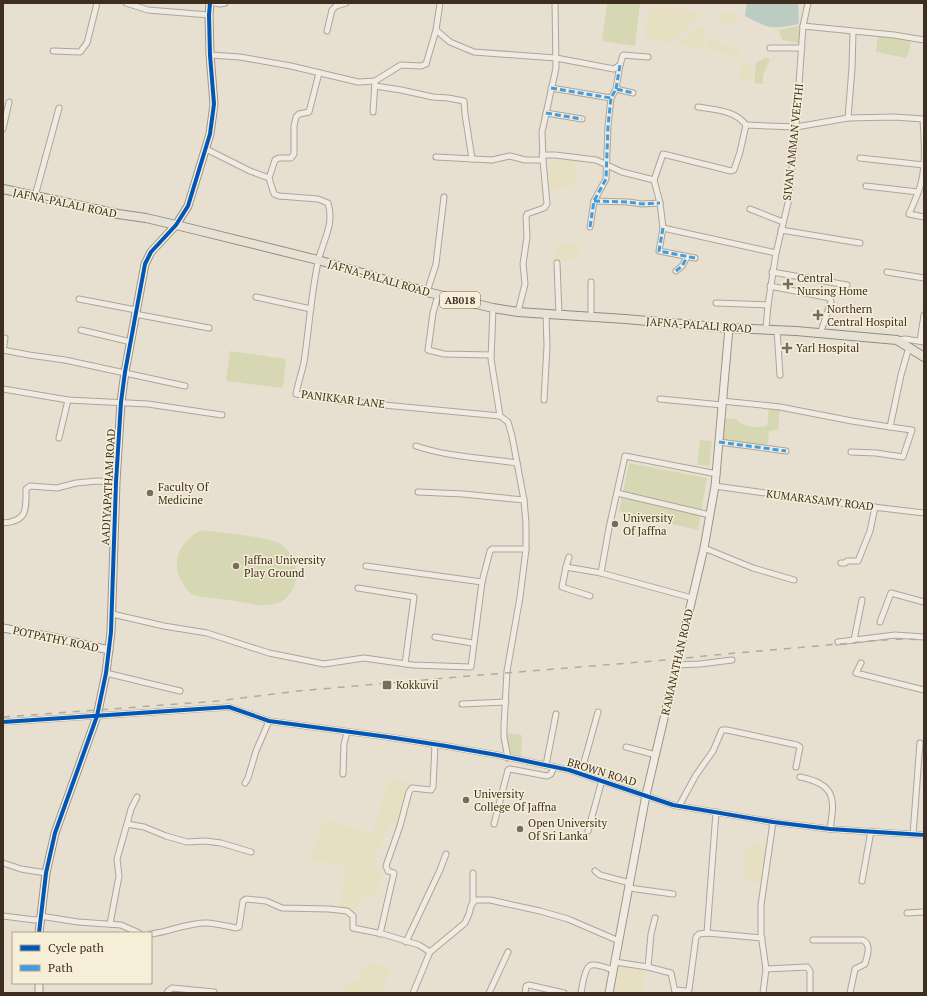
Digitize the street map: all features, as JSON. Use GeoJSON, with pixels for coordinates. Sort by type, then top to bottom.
{"type":"FeatureCollection","features":[{"type":"Feature","properties":{"kind":"main road","name":"JAFNA-PALALI ROAD"},"geometry":{"type":"LineString","coordinates":[[3,189],[176,225],[318,260],[427,292],[493,308],[518,312],[729,328],[766,329],[897,340],[924,357]]}},
{"type":"Feature","properties":{"kind":"street"},"geometry":{"type":"LineString","coordinates":[[53,51],[80,52],[87,44],[97,3]]}},
{"type":"Feature","properties":{"kind":"street"},"geometry":{"type":"LineString","coordinates":[[126,3],[148,10],[209,15]]}},
{"type":"Feature","properties":{"kind":"street"},"geometry":{"type":"LineString","coordinates":[[148,10],[149,3]]}},
{"type":"Feature","properties":{"kind":"street","name":"AADIYAPATHAM ROAD"},"geometry":{"type":"LineString","coordinates":[[39,932],[46,873],[55,833],[97,716],[106,673],[112,614],[116,482],[121,402],[130,342],[145,264],[151,252],[176,225],[188,206],[210,134],[214,104],[210,55],[210,3]]}},
{"type":"Feature","properties":{"kind":"street"},"geometry":{"type":"LineString","coordinates":[[215,3],[225,3]]}},
{"type":"Feature","properties":{"kind":"street"},"geometry":{"type":"LineString","coordinates":[[327,31],[332,10],[336,6],[346,3]]}},
{"type":"Feature","properties":{"kind":"street"},"geometry":{"type":"LineString","coordinates":[[375,83],[401,65],[421,66],[426,64],[436,30],[440,3]]}},
{"type":"Feature","properties":{"kind":"street"},"geometry":{"type":"LineString","coordinates":[[518,312],[525,284],[523,264],[527,237],[526,217],[527,214],[544,208],[547,204],[542,158],[542,132],[556,68],[555,3]]}},
{"type":"Feature","properties":{"kind":"street","name":"SIVAN AMMAN VEETHI"},"geometry":{"type":"LineString","coordinates":[[766,329],[772,272],[788,203],[796,127],[803,26],[808,3]]}},
{"type":"Feature","properties":{"kind":"street"},"geometry":{"type":"LineString","coordinates":[[803,26],[894,35],[924,40]]}},
{"type":"Feature","properties":{"kind":"street"},"geometry":{"type":"LineString","coordinates":[[436,30],[450,42],[474,52],[556,58],[614,69],[620,65]]}},
{"type":"Feature","properties":{"kind":"street"},"geometry":{"type":"LineString","coordinates":[[848,118],[852,68],[852,32]]}},
{"type":"Feature","properties":{"kind":"street"},"geometry":{"type":"LineString","coordinates":[[770,48],[802,48]]}},
{"type":"Feature","properties":{"kind":"street"},"geometry":{"type":"LineString","coordinates":[[210,55],[240,57],[291,66],[358,82],[375,83],[433,97],[464,101],[472,159]]}},
{"type":"Feature","properties":{"kind":"street"},"geometry":{"type":"LineString","coordinates":[[590,227],[594,201],[606,179],[608,126],[611,98],[616,89],[623,55],[648,57]]}},
{"type":"Feature","properties":{"kind":"street"},"geometry":{"type":"LineString","coordinates":[[206,148],[250,171],[269,178],[275,160],[279,158],[291,158],[294,154],[294,126],[296,117],[299,114],[309,112],[319,73]]}},
{"type":"Feature","properties":{"kind":"street"},"geometry":{"type":"LineString","coordinates":[[373,112],[375,83]]}},
{"type":"Feature","properties":{"kind":"street"},"geometry":{"type":"LineString","coordinates":[[551,88],[611,98]]}},
{"type":"Feature","properties":{"kind":"street"},"geometry":{"type":"LineString","coordinates":[[616,89],[633,93]]}},
{"type":"Feature","properties":{"kind":"street"},"geometry":{"type":"LineString","coordinates":[[3,129],[9,102]]}},
{"type":"Feature","properties":{"kind":"street"},"geometry":{"type":"LineString","coordinates":[[698,107],[727,112],[739,117],[746,125],[796,127],[848,118],[894,117],[923,119],[924,165],[922,180],[909,214],[924,217]]}},
{"type":"Feature","properties":{"kind":"street"},"geometry":{"type":"LineString","coordinates":[[35,196],[58,108]]}},
{"type":"Feature","properties":{"kind":"street"},"geometry":{"type":"LineString","coordinates":[[546,112],[582,119]]}},
{"type":"Feature","properties":{"kind":"street"},"geometry":{"type":"LineString","coordinates":[[695,258],[660,251],[663,228],[660,203],[654,180],[663,154],[731,172],[734,170],[740,152],[746,125]]}},
{"type":"Feature","properties":{"kind":"street"},"geometry":{"type":"LineString","coordinates":[[436,157],[492,160],[510,156],[525,160],[555,155],[596,160],[622,172],[654,180]]}},
{"type":"Feature","properties":{"kind":"street"},"geometry":{"type":"LineString","coordinates":[[860,158],[924,165]]}},
{"type":"Feature","properties":{"kind":"street","name":"PANIKKAR LANE"},"geometry":{"type":"LineString","coordinates":[[269,178],[274,194],[280,196],[318,199],[328,203],[330,217],[325,242],[318,260],[304,362],[296,394],[342,401],[500,416]]}},
{"type":"Feature","properties":{"kind":"street"},"geometry":{"type":"LineString","coordinates":[[866,186],[918,192]]}},
{"type":"Feature","properties":{"kind":"street"},"geometry":{"type":"LineString","coordinates":[[427,292],[436,264],[444,197]]}},
{"type":"Feature","properties":{"kind":"street"},"geometry":{"type":"LineString","coordinates":[[594,201],[642,204],[660,203]]}},
{"type":"Feature","properties":{"kind":"street"},"geometry":{"type":"LineString","coordinates":[[750,209],[783,222]]}},
{"type":"Feature","properties":{"kind":"street"},"geometry":{"type":"LineString","coordinates":[[663,228],[776,253]]}},
{"type":"Feature","properties":{"kind":"street"},"geometry":{"type":"LineString","coordinates":[[781,230],[860,243]]}},
{"type":"Feature","properties":{"kind":"street"},"geometry":{"type":"LineString","coordinates":[[676,271],[682,266],[687,257]]}},
{"type":"Feature","properties":{"kind":"street"},"geometry":{"type":"LineString","coordinates":[[557,264],[559,315]]}},
{"type":"Feature","properties":{"kind":"street"},"geometry":{"type":"LineString","coordinates":[[772,272],[846,285]]}},
{"type":"Feature","properties":{"kind":"street"},"geometry":{"type":"LineString","coordinates":[[887,272],[924,278]]}},
{"type":"Feature","properties":{"kind":"street"},"geometry":{"type":"LineString","coordinates":[[591,282],[591,317]]}},
{"type":"Feature","properties":{"kind":"street"},"geometry":{"type":"LineString","coordinates":[[770,286],[830,298],[832,302],[820,334]]}},
{"type":"Feature","properties":{"kind":"street"},"geometry":{"type":"LineString","coordinates":[[438,295],[433,313],[428,350],[444,354],[491,355]]}},
{"type":"Feature","properties":{"kind":"street"},"geometry":{"type":"LineString","coordinates":[[256,297],[311,309]]}},
{"type":"Feature","properties":{"kind":"street"},"geometry":{"type":"LineString","coordinates":[[79,299],[209,328]]}},
{"type":"Feature","properties":{"kind":"street"},"geometry":{"type":"LineString","coordinates":[[716,303],[768,305]]}},
{"type":"Feature","properties":{"kind":"street"},"geometry":{"type":"LineString","coordinates":[[493,308],[491,355],[500,416],[508,422],[512,436],[524,500],[526,523],[526,549],[520,598],[507,671],[504,737],[508,758]]}},
{"type":"Feature","properties":{"kind":"street"},"geometry":{"type":"LineString","coordinates":[[544,400],[547,346],[546,314]]}},
{"type":"Feature","properties":{"kind":"street"},"geometry":{"type":"LineString","coordinates":[[897,340],[905,339],[922,341],[924,315]]}},
{"type":"Feature","properties":{"kind":"street","name":"RAMANATHAN ROAD"},"geometry":{"type":"LineString","coordinates":[[609,993],[646,795],[704,548],[710,515],[715,486],[729,328]]}},
{"type":"Feature","properties":{"kind":"street"},"geometry":{"type":"LineString","coordinates":[[81,330],[130,342]]}},
{"type":"Feature","properties":{"kind":"street"},"geometry":{"type":"LineString","coordinates":[[777,330],[780,375]]}},
{"type":"Feature","properties":{"kind":"street"},"geometry":{"type":"LineString","coordinates":[[5,338],[3,350],[64,360],[186,386]]}},
{"type":"Feature","properties":{"kind":"street"},"geometry":{"type":"LineString","coordinates":[[890,427],[901,375],[909,347]]}},
{"type":"Feature","properties":{"kind":"street"},"geometry":{"type":"LineString","coordinates":[[3,389],[68,400],[148,404],[222,415]]}},
{"type":"Feature","properties":{"kind":"street"},"geometry":{"type":"LineString","coordinates":[[660,399],[780,406],[852,421],[912,430],[903,457],[876,453],[851,452]]}},
{"type":"Feature","properties":{"kind":"street"},"geometry":{"type":"LineString","coordinates":[[60,438],[68,400]]}},
{"type":"Feature","properties":{"kind":"street"},"geometry":{"type":"LineString","coordinates":[[719,442],[786,451]]}},
{"type":"Feature","properties":{"kind":"street"},"geometry":{"type":"LineString","coordinates":[[416,446],[459,455],[517,463]]}},
{"type":"Feature","properties":{"kind":"street"},"geometry":{"type":"LineString","coordinates":[[601,573],[625,456],[716,474]]}},
{"type":"Feature","properties":{"kind":"street"},"geometry":{"type":"LineString","coordinates":[[3,522],[18,519],[24,513],[26,506],[26,489],[30,486],[57,488],[76,483],[96,481],[116,482]]}},
{"type":"Feature","properties":{"kind":"street","name":"KUMARASAMY ROAD"},"geometry":{"type":"LineString","coordinates":[[715,486],[924,513]]}},
{"type":"Feature","properties":{"kind":"street"},"geometry":{"type":"LineString","coordinates":[[418,492],[463,494],[524,500]]}},
{"type":"Feature","properties":{"kind":"street"},"geometry":{"type":"LineString","coordinates":[[617,493],[710,515]]}},
{"type":"Feature","properties":{"kind":"street"},"geometry":{"type":"LineString","coordinates":[[841,563],[845,563],[847,561],[858,561],[870,532],[875,507]]}},
{"type":"Feature","properties":{"kind":"street"},"geometry":{"type":"LineString","coordinates":[[704,548],[753,568],[794,580]]}},
{"type":"Feature","properties":{"kind":"street"},"geometry":{"type":"LineString","coordinates":[[112,614],[164,626],[207,633],[269,653],[324,664],[374,658],[405,664],[471,667],[482,582],[490,551],[492,549],[526,549]]}},
{"type":"Feature","properties":{"kind":"street"},"geometry":{"type":"LineString","coordinates":[[569,557],[562,587],[590,596]]}},
{"type":"Feature","properties":{"kind":"street"},"geometry":{"type":"LineString","coordinates":[[366,566],[482,582]]}},
{"type":"Feature","properties":{"kind":"street"},"geometry":{"type":"LineString","coordinates":[[566,567],[601,573],[692,598]]}},
{"type":"Feature","properties":{"kind":"street"},"geometry":{"type":"LineString","coordinates":[[358,588],[414,597],[405,664]]}},
{"type":"Feature","properties":{"kind":"street"},"geometry":{"type":"LineString","coordinates":[[880,622],[890,593],[924,602]]}},
{"type":"Feature","properties":{"kind":"street"},"geometry":{"type":"LineString","coordinates":[[854,640],[862,600]]}},
{"type":"Feature","properties":{"kind":"street","name":"POTPATHY ROAD"},"geometry":{"type":"LineString","coordinates":[[3,628],[109,650]]}},
{"type":"Feature","properties":{"kind":"street"},"geometry":{"type":"LineString","coordinates":[[838,642],[895,635],[924,637]]}},
{"type":"Feature","properties":{"kind":"street"},"geometry":{"type":"LineString","coordinates":[[435,637],[474,643]]}},
{"type":"Feature","properties":{"kind":"street"},"geometry":{"type":"LineString","coordinates":[[676,665],[732,660]]}},
{"type":"Feature","properties":{"kind":"street"},"geometry":{"type":"LineString","coordinates":[[861,664],[856,673],[924,690]]}},
{"type":"Feature","properties":{"kind":"street"},"geometry":{"type":"LineString","coordinates":[[106,673],[180,691]]}},
{"type":"Feature","properties":{"kind":"street"},"geometry":{"type":"LineString","coordinates":[[462,704],[506,702]]}},
{"type":"Feature","properties":{"kind":"street","name":"BROWN ROAD"},"geometry":{"type":"LineString","coordinates":[[97,716],[229,707],[269,721],[435,744],[546,765],[581,773],[679,806],[773,822],[830,829],[924,835]]}},
{"type":"Feature","properties":{"kind":"street"},"geometry":{"type":"LineString","coordinates":[[581,773],[598,712]]}},
{"type":"Feature","properties":{"kind":"street"},"geometry":{"type":"LineString","coordinates":[[546,765],[556,714]]}},
{"type":"Feature","properties":{"kind":"street"},"geometry":{"type":"LineString","coordinates":[[3,722],[97,716]]}},
{"type":"Feature","properties":{"kind":"street"},"geometry":{"type":"LineString","coordinates":[[245,783],[269,721]]}},
{"type":"Feature","properties":{"kind":"street"},"geometry":{"type":"LineString","coordinates":[[679,806],[696,775],[713,751],[722,730],[797,745],[800,747],[800,750],[796,767]]}},
{"type":"Feature","properties":{"kind":"street"},"geometry":{"type":"LineString","coordinates":[[343,774],[344,744],[347,732]]}},
{"type":"Feature","properties":{"kind":"street"},"geometry":{"type":"LineString","coordinates":[[912,834],[920,743]]}},
{"type":"Feature","properties":{"kind":"street"},"geometry":{"type":"LineString","coordinates":[[380,934],[394,873],[388,871],[386,866],[400,826],[409,792],[412,788],[431,790],[433,787],[435,744]]}},
{"type":"Feature","properties":{"kind":"street"},"geometry":{"type":"LineString","coordinates":[[626,747],[656,755]]}},
{"type":"Feature","properties":{"kind":"street"},"geometry":{"type":"LineString","coordinates":[[494,824],[508,770],[510,769],[547,776],[551,774],[554,767]]}},
{"type":"Feature","properties":{"kind":"street"},"geometry":{"type":"LineString","coordinates":[[800,777],[806,778],[823,786],[830,792],[833,801],[830,829]]}},
{"type":"Feature","properties":{"kind":"street"},"geometry":{"type":"LineString","coordinates":[[588,831],[602,780]]}},
{"type":"Feature","properties":{"kind":"street"},"geometry":{"type":"LineString","coordinates":[[110,924],[119,876],[117,859],[127,824],[137,797]]}},
{"type":"Feature","properties":{"kind":"street"},"geometry":{"type":"LineString","coordinates":[[707,933],[716,812]]}},
{"type":"Feature","properties":{"kind":"street"},"geometry":{"type":"LineString","coordinates":[[763,993],[766,969],[762,938],[761,905],[773,822]]}},
{"type":"Feature","properties":{"kind":"street"},"geometry":{"type":"LineString","coordinates":[[127,824],[144,827],[166,836],[187,842],[205,841],[221,843],[251,852]]}},
{"type":"Feature","properties":{"kind":"street"},"geometry":{"type":"LineString","coordinates":[[862,881],[871,831]]}},
{"type":"Feature","properties":{"kind":"street"},"geometry":{"type":"LineString","coordinates":[[406,942],[446,854]]}},
{"type":"Feature","properties":{"kind":"street"},"geometry":{"type":"LineString","coordinates":[[3,863],[21,869],[46,873]]}},
{"type":"Feature","properties":{"kind":"street"},"geometry":{"type":"LineString","coordinates":[[596,871],[600,875],[629,885],[673,894]]}},
{"type":"Feature","properties":{"kind":"street"},"geometry":{"type":"LineString","coordinates":[[413,993],[430,952],[465,923],[473,902],[473,873]]}},
{"type":"Feature","properties":{"kind":"street"},"geometry":{"type":"LineString","coordinates":[[152,934],[178,927],[206,923],[236,928],[239,927],[243,901],[246,899],[266,901],[282,908],[347,911],[353,916],[353,928],[419,945],[430,952]]}},
{"type":"Feature","properties":{"kind":"street"},"geometry":{"type":"LineString","coordinates":[[473,902],[475,900],[490,900],[540,910],[568,919],[619,941]]}},
{"type":"Feature","properties":{"kind":"street"},"geometry":{"type":"LineString","coordinates":[[907,914],[924,912]]}},
{"type":"Feature","properties":{"kind":"street"},"geometry":{"type":"LineString","coordinates":[[3,916],[35,920],[40,918],[121,925],[137,932]]}},
{"type":"Feature","properties":{"kind":"street"},"geometry":{"type":"LineString","coordinates":[[648,967],[651,934],[655,918]]}},
{"type":"Feature","properties":{"kind":"street"},"geometry":{"type":"LineString","coordinates":[[581,993],[586,970],[593,964],[648,967],[672,973],[675,992],[686,991],[689,990],[696,937],[699,934],[707,933],[762,938]]}},
{"type":"Feature","properties":{"kind":"street"},"geometry":{"type":"LineString","coordinates":[[813,940],[863,940],[867,943],[868,955],[865,964],[855,969],[850,993]]}},
{"type":"Feature","properties":{"kind":"street"},"geometry":{"type":"LineString","coordinates":[[489,993],[508,952]]}},
{"type":"Feature","properties":{"kind":"street"},"geometry":{"type":"LineString","coordinates":[[766,969],[807,967],[810,971],[810,993]]}},
{"type":"Feature","properties":{"kind":"street"},"geometry":{"type":"LineString","coordinates":[[525,993],[526,986],[529,985],[564,993]]}},
{"type":"Feature","properties":{"kind":"street"},"geometry":{"type":"LineString","coordinates":[[167,993],[172,988],[214,992]]}},
{"type":"Feature","properties":{"kind":"shaded area"},"geometry":{"type":"Polygon","coordinates":[[[662,3],[703,14],[669,43],[644,38],[648,15],[662,3]]]}},
{"type":"Feature","properties":{"kind":"shaded area"},"geometry":{"type":"Polygon","coordinates":[[[747,3],[798,3],[798,24],[782,27],[770,27],[759,23],[745,16],[747,3]]]}},
{"type":"Feature","properties":{"kind":"shaded area"},"geometry":{"type":"Polygon","coordinates":[[[732,11],[740,20],[727,24],[718,22],[720,13],[732,11]]]}},
{"type":"Feature","properties":{"kind":"shaded area"},"geometry":{"type":"Polygon","coordinates":[[[699,26],[706,28],[703,49],[674,44],[699,26]]]}},
{"type":"Feature","properties":{"kind":"shaded area"},"geometry":{"type":"Polygon","coordinates":[[[707,39],[741,50],[739,56],[705,49],[707,39]]]}},
{"type":"Feature","properties":{"kind":"shaded area"},"geometry":{"type":"Polygon","coordinates":[[[741,64],[754,65],[753,80],[738,81],[741,64]]]}},
{"type":"Feature","properties":{"kind":"shaded area"},"geometry":{"type":"Polygon","coordinates":[[[575,160],[576,185],[550,190],[548,161],[575,160]]]}},
{"type":"Feature","properties":{"kind":"shaded area"},"geometry":{"type":"Polygon","coordinates":[[[555,243],[579,243],[578,258],[556,262],[555,243]]]}},
{"type":"Feature","properties":{"kind":"shaded area"},"geometry":{"type":"Polygon","coordinates":[[[403,779],[412,788],[400,826],[394,824],[387,827],[382,844],[375,855],[374,866],[380,872],[380,883],[377,894],[375,896],[363,898],[356,907],[353,916],[339,910],[346,867],[311,859],[324,819],[372,834],[388,781],[403,779]]]}},
{"type":"Feature","properties":{"kind":"shaded area"},"geometry":{"type":"Polygon","coordinates":[[[749,844],[757,844],[770,848],[764,884],[746,879],[743,872],[745,853],[749,844]]]}},
{"type":"Feature","properties":{"kind":"shaded area"},"geometry":{"type":"Polygon","coordinates":[[[371,962],[389,968],[390,971],[381,993],[342,993],[347,982],[359,980],[363,967],[371,962]]]}},
{"type":"Feature","properties":{"kind":"shaded area"},"geometry":{"type":"Polygon","coordinates":[[[615,962],[645,967],[642,993],[609,993],[615,962]]]}},
{"type":"Feature","properties":{"kind":"green space"},"geometry":{"type":"Polygon","coordinates":[[[607,3],[640,3],[635,46],[602,41],[607,3]]]}},
{"type":"Feature","properties":{"kind":"green space"},"geometry":{"type":"Polygon","coordinates":[[[799,26],[799,43],[782,40],[779,30],[799,26]]]}},
{"type":"Feature","properties":{"kind":"green space"},"geometry":{"type":"Polygon","coordinates":[[[878,34],[911,38],[909,52],[906,58],[876,52],[878,34]]]}},
{"type":"Feature","properties":{"kind":"green space"},"geometry":{"type":"Polygon","coordinates":[[[766,57],[770,60],[763,75],[763,84],[754,83],[756,63],[766,57]]]}},
{"type":"Feature","properties":{"kind":"green space"},"geometry":{"type":"Polygon","coordinates":[[[230,351],[286,359],[283,388],[226,381],[230,351]]]}},
{"type":"Feature","properties":{"kind":"green space"},"geometry":{"type":"Polygon","coordinates":[[[769,405],[780,407],[778,430],[769,431],[767,449],[719,442],[721,418],[736,419],[742,424],[750,427],[767,426],[769,405]]]}},
{"type":"Feature","properties":{"kind":"green space"},"geometry":{"type":"Polygon","coordinates":[[[700,440],[712,441],[709,466],[697,465],[700,440]]]}},
{"type":"Feature","properties":{"kind":"green space"},"geometry":{"type":"Polygon","coordinates":[[[629,463],[707,478],[698,530],[619,512],[629,463]]]}},
{"type":"Feature","properties":{"kind":"green space","name":"Jaffna University Play Ground"},"geometry":{"type":"Polygon","coordinates":[[[202,530],[267,539],[282,545],[292,556],[296,569],[295,583],[288,596],[278,603],[257,605],[198,596],[190,593],[178,574],[177,559],[183,545],[202,530]]]}},
{"type":"Feature","properties":{"kind":"green space"},"geometry":{"type":"Polygon","coordinates":[[[504,733],[522,735],[521,760],[508,758],[504,733]]]}},
{"type":"Feature","properties":{"kind":"railway"},"geometry":{"type":"LineString","coordinates":[[3,717],[218,701],[298,691],[876,641],[900,639],[924,640]]}},
{"type":"Feature","properties":{"kind":"marked path"},"geometry":{"type":"LineString","coordinates":[[616,89],[620,65]]}},
{"type":"Feature","properties":{"kind":"marked path"},"geometry":{"type":"LineString","coordinates":[[551,88],[611,98],[616,89],[633,93]]}},
{"type":"Feature","properties":{"kind":"marked path"},"geometry":{"type":"LineString","coordinates":[[590,227],[594,201],[606,179],[608,126],[611,98]]}},
{"type":"Feature","properties":{"kind":"marked path"},"geometry":{"type":"LineString","coordinates":[[546,113],[582,119]]}},
{"type":"Feature","properties":{"kind":"marked path"},"geometry":{"type":"LineString","coordinates":[[594,201],[642,204],[660,203]]}},
{"type":"Feature","properties":{"kind":"marked path"},"geometry":{"type":"LineString","coordinates":[[663,228],[659,251],[695,258]]}},
{"type":"Feature","properties":{"kind":"marked path"},"geometry":{"type":"LineString","coordinates":[[676,271],[682,266],[687,257]]}},
{"type":"Feature","properties":{"kind":"marked path"},"geometry":{"type":"LineString","coordinates":[[719,442],[786,451]]}},
{"type":"Feature","properties":{"kind":"cycle path"},"geometry":{"type":"LineString","coordinates":[[39,932],[46,873],[55,833],[97,716],[106,673],[111,632],[116,482],[121,402],[145,264],[151,252],[176,225],[188,206],[210,134],[214,104],[210,55],[210,3]]}},
{"type":"Feature","properties":{"kind":"cycle path"},"geometry":{"type":"LineString","coordinates":[[3,722],[229,707],[269,721],[446,746],[569,770],[673,805],[773,822],[830,829],[924,835]]}},
{"type":"Feature","properties":{"kind":"place","name":"Central Nursing Home"},"geometry":{"type":"Point","coordinates":[788,284]}},
{"type":"Feature","properties":{"kind":"place","name":"Northern Central Hospital"},"geometry":{"type":"Point","coordinates":[818,315]}},
{"type":"Feature","properties":{"kind":"place","name":"Yarl Hospital"},"geometry":{"type":"Point","coordinates":[787,348]}},
{"type":"Feature","properties":{"kind":"place","name":"Faculty Of Medicine"},"geometry":{"type":"Point","coordinates":[150,493]}},
{"type":"Feature","properties":{"kind":"place","name":"University Of Jaffna"},"geometry":{"type":"Point","coordinates":[615,524]}},
{"type":"Feature","properties":{"kind":"place","name":"Jaffna University Play Ground"},"geometry":{"type":"Point","coordinates":[236,566]}},
{"type":"Feature","properties":{"kind":"place","name":"Kokkuvil"},"geometry":{"type":"Point","coordinates":[387,685]}},
{"type":"Feature","properties":{"kind":"place","name":"University College Of Jaffna"},"geometry":{"type":"Point","coordinates":[466,800]}},
{"type":"Feature","properties":{"kind":"place","name":"Open University Of Sri Lanka"},"geometry":{"type":"Point","coordinates":[520,829]}}]}
